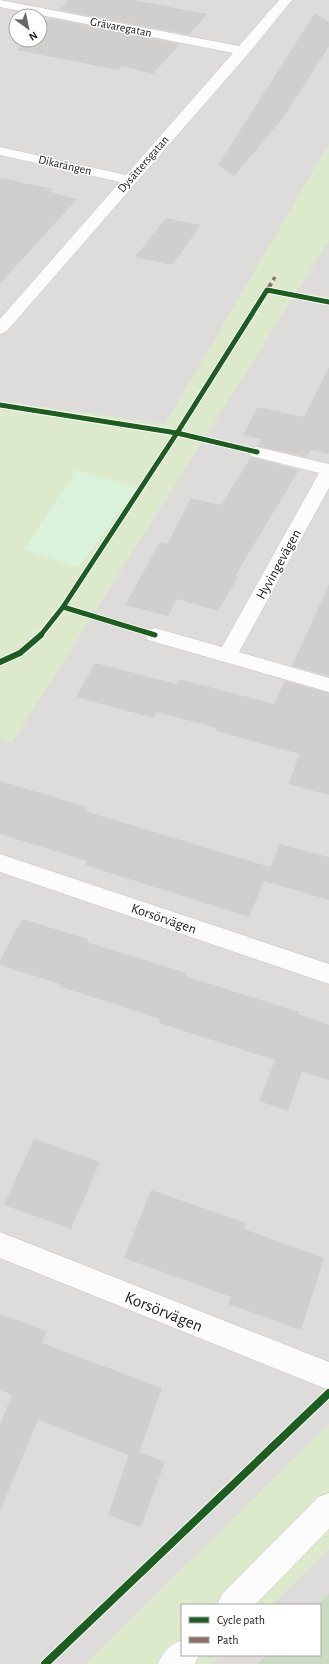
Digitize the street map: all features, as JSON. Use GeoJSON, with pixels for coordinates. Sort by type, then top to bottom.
{"type":"FeatureCollection","features":[{"type":"Feature","properties":{"kind":"street","name":"Dysättersgatan"},"geometry":{"type":"LineString","coordinates":[[0,328],[286,0]]}},
{"type":"Feature","properties":{"kind":"street","name":"Grävaregatan"},"geometry":{"type":"LineString","coordinates":[[0,3],[243,51]]}},
{"type":"Feature","properties":{"kind":"street","name":"Dikarängen"},"geometry":{"type":"LineString","coordinates":[[0,151],[130,180]]}},
{"type":"Feature","properties":{"kind":"street","name":"Hyvingevägen"},"geometry":{"type":"LineString","coordinates":[[227,656],[329,471],[257,452]]}},
{"type":"Feature","properties":{"kind":"street"},"geometry":{"type":"LineString","coordinates":[[155,635],[329,685]]}},
{"type":"Feature","properties":{"kind":"street","name":"Korsörvägen"},"geometry":{"type":"LineString","coordinates":[[0,863],[329,974]]}},
{"type":"Feature","properties":{"kind":"street","name":"Korsörvägen"},"geometry":{"type":"LineString","coordinates":[[0,1245],[329,1376]]}},
{"type":"Feature","properties":{"kind":"street"},"geometry":{"type":"LineString","coordinates":[[234,1604],[329,1508]]}},
{"type":"Feature","properties":{"kind":"street"},"geometry":{"type":"LineString","coordinates":[[174,1664],[182,1656]]}},
{"type":"Feature","properties":{"kind":"shaded area"},"geometry":{"type":"Polygon","coordinates":[[[0,0],[329,0],[329,1593],[318,1604],[181,1604],[181,1656],[265,1656],[257,1664],[0,1664],[0,0]]]}},
{"type":"Feature","properties":{"kind":"green space"},"geometry":{"type":"Polygon","coordinates":[[[329,144],[329,241],[12,743],[0,739],[0,401],[165,424],[329,144]]]}},
{"type":"Feature","properties":{"kind":"green space"},"geometry":{"type":"Polygon","coordinates":[[[76,470],[138,487],[78,568],[24,549],[76,470]]]}},
{"type":"Feature","properties":{"kind":"green space"},"geometry":{"type":"Polygon","coordinates":[[[329,1424],[329,1549],[273,1604],[181,1604],[181,1656],[220,1656],[212,1664],[85,1664],[329,1424]]]}},
{"type":"Feature","properties":{"kind":"green space"},"geometry":{"type":"Polygon","coordinates":[[[329,1593],[329,1664],[257,1664],[265,1656],[321,1656],[321,1604],[318,1604],[329,1593]]]}},
{"type":"Feature","properties":{"kind":"building"},"geometry":{"type":"Polygon","coordinates":[[[69,0],[133,0],[207,14],[189,35],[59,10],[69,0]]]}},
{"type":"Feature","properties":{"kind":"building"},"geometry":{"type":"Polygon","coordinates":[[[315,13],[329,22],[329,46],[283,118],[234,176],[218,165],[315,13]]]}},
{"type":"Feature","properties":{"kind":"building"},"geometry":{"type":"Polygon","coordinates":[[[50,18],[180,44],[153,74],[121,66],[118,70],[17,50],[19,48],[48,48],[48,20],[50,18]]]}},
{"type":"Feature","properties":{"kind":"building"},"geometry":{"type":"Polygon","coordinates":[[[0,178],[53,189],[50,192],[77,199],[0,284],[0,178]]]}},
{"type":"Feature","properties":{"kind":"building"},"geometry":{"type":"Polygon","coordinates":[[[166,218],[201,225],[172,265],[135,257],[166,218]]]}},
{"type":"Feature","properties":{"kind":"building"},"geometry":{"type":"Polygon","coordinates":[[[329,367],[329,454],[311,450],[306,457],[258,446],[262,439],[243,435],[258,407],[304,417],[329,367]]]}},
{"type":"Feature","properties":{"kind":"building"},"geometry":{"type":"Polygon","coordinates":[[[251,457],[299,470],[235,576],[238,577],[218,611],[177,599],[168,616],[125,605],[160,542],[167,544],[191,498],[221,505],[251,457]]]}},
{"type":"Feature","properties":{"kind":"building"},"geometry":{"type":"Polygon","coordinates":[[[329,584],[329,676],[292,666],[329,584]]]}},
{"type":"Feature","properties":{"kind":"building"},"geometry":{"type":"Polygon","coordinates":[[[95,663],[176,684],[179,679],[274,704],[285,681],[329,693],[329,795],[288,784],[300,754],[216,731],[217,728],[156,712],[154,718],[76,697],[95,663]]]}},
{"type":"Feature","properties":{"kind":"building"},"geometry":{"type":"Polygon","coordinates":[[[0,781],[87,807],[85,811],[270,867],[249,917],[85,865],[87,861],[0,834],[0,781]]]}},
{"type":"Feature","properties":{"kind":"building"},"geometry":{"type":"Polygon","coordinates":[[[280,844],[329,857],[329,900],[264,881],[280,844]]]}},
{"type":"Feature","properties":{"kind":"building"},"geometry":{"type":"Polygon","coordinates":[[[22,919],[88,939],[87,942],[186,973],[185,976],[299,1012],[298,1014],[329,1025],[329,1080],[302,1072],[288,1111],[259,1101],[275,1060],[159,1023],[160,1019],[0,965],[0,961],[22,919]]]}},
{"type":"Feature","properties":{"kind":"building"},"geometry":{"type":"Polygon","coordinates":[[[34,1139],[100,1162],[71,1229],[4,1205],[34,1139]]]}},
{"type":"Feature","properties":{"kind":"building"},"geometry":{"type":"Polygon","coordinates":[[[151,1190],[246,1223],[244,1229],[324,1258],[301,1330],[228,1304],[231,1297],[124,1258],[151,1190]]]}},
{"type":"Feature","properties":{"kind":"building"},"geometry":{"type":"Polygon","coordinates":[[[0,1314],[47,1331],[42,1343],[162,1388],[139,1452],[165,1462],[141,1527],[108,1515],[129,1455],[38,1420],[0,1511],[0,1424],[12,1395],[0,1390],[0,1314]]]}},
{"type":"Feature","properties":{"kind":"marked path"},"geometry":{"type":"LineString","coordinates":[[267,290],[275,277]]}},
{"type":"Feature","properties":{"kind":"cycle path"},"geometry":{"type":"LineString","coordinates":[[0,662],[20,653],[38,639],[63,607],[177,433],[267,290],[329,302]]}},
{"type":"Feature","properties":{"kind":"cycle path"},"geometry":{"type":"LineString","coordinates":[[0,405],[177,433],[257,452]]}},
{"type":"Feature","properties":{"kind":"cycle path"},"geometry":{"type":"LineString","coordinates":[[63,607],[155,635]]}},
{"type":"Feature","properties":{"kind":"cycle path"},"geometry":{"type":"LineString","coordinates":[[45,1664],[329,1393]]}}]}
